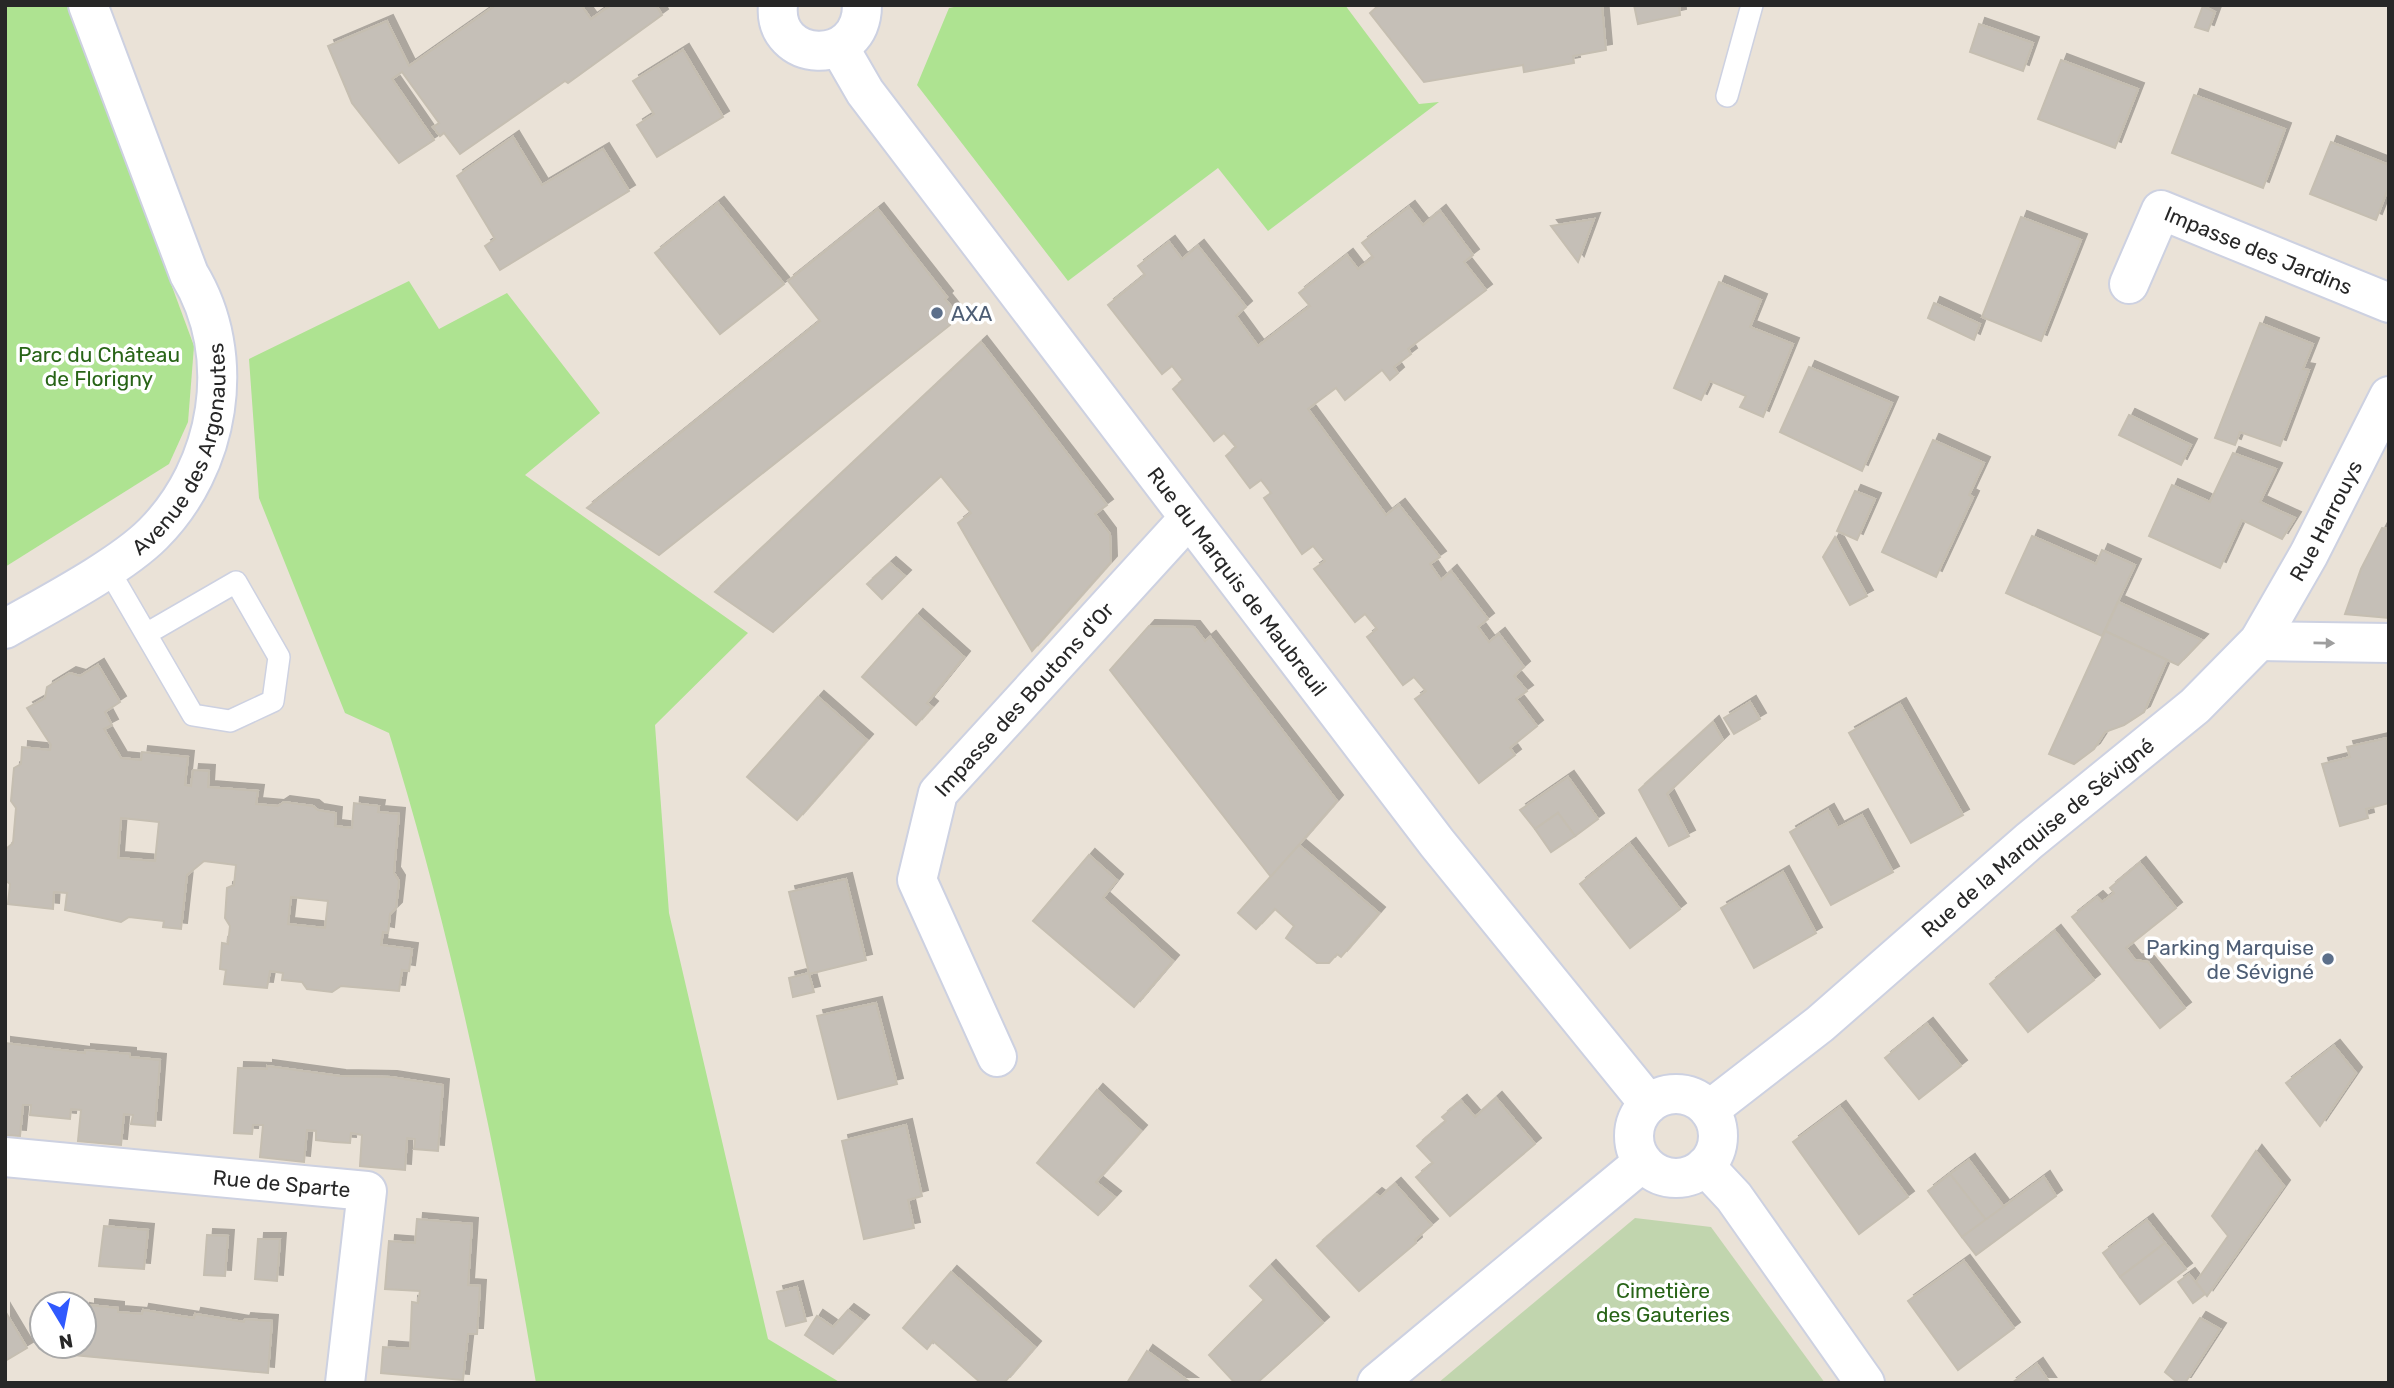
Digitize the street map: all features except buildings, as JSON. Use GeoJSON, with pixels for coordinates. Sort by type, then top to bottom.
{"type":"FeatureCollection","features":[{"type":"Feature","properties":{"kind":"street","name":"Avenue des Argonautes"},"geometry":{"type":"LineString","coordinates":[[5,629],[107,567],[151,536],[186,492],[207,446],[219,374],[202,295],[189,274],[88,5]]}},
{"type":"Feature","properties":{"kind":"street"},"geometry":{"type":"LineString","coordinates":[[778,5],[781,26],[799,47],[826,52],[839,47],[857,29],[862,5]]}},
{"type":"Feature","properties":{"kind":"street","name":"Rue du Marquis de Maubreuil"},"geometry":{"type":"LineString","coordinates":[[839,47],[865,92],[1437,844],[1649,1104]]}},
{"type":"Feature","properties":{"kind":"street","name":"Impasse des Jardins"},"geometry":{"type":"LineString","coordinates":[[2129,284],[2161,210],[2389,303]]}},
{"type":"Feature","properties":{"kind":"street","name":"Rue Harrouys"},"geometry":{"type":"LineString","coordinates":[[2259,641],[2309,554],[2389,397]]}},
{"type":"Feature","properties":{"kind":"street","name":"Impasse des Boutons d'Or"},"geometry":{"type":"LineString","coordinates":[[997,1057],[917,880],[938,793],[1188,519]]}},
{"type":"Feature","properties":{"kind":"street"},"geometry":{"type":"LineString","coordinates":[[2259,641],[2389,643]]}},
{"type":"Feature","properties":{"kind":"street","name":"Rue de la Marquise de Sévigné"},"geometry":{"type":"LineString","coordinates":[[1709,1110],[1820,1024],[2029,841],[2195,706],[2259,641]]}},
{"type":"Feature","properties":{"kind":"street"},"geometry":{"type":"LineString","coordinates":[[1687,1095],[1709,1110],[1718,1133],[1712,1157],[1704,1167],[1693,1174],[1666,1176],[1643,1162],[1637,1151],[1635,1125],[1649,1104],[1660,1096],[1687,1095]]}},
{"type":"Feature","properties":{"kind":"street","name":"Rue de Sparte"},"geometry":{"type":"LineString","coordinates":[[5,1157],[367,1191],[345,1383]]}},
{"type":"Feature","properties":{"kind":"street"},"geometry":{"type":"LineString","coordinates":[[1377,1383],[1643,1162]]}},
{"type":"Feature","properties":{"kind":"street"},"geometry":{"type":"LineString","coordinates":[[1704,1167],[1734,1197],[1865,1383]]}},
{"type":"Feature","properties":{"kind":"lane"},"geometry":{"type":"LineString","coordinates":[[1727,96],[1752,5]]}},
{"type":"Feature","properties":{"kind":"lane"},"geometry":{"type":"LineString","coordinates":[[107,567],[193,715],[230,721],[273,701],[279,657],[236,582],[146,634]]}},
{"type":"Feature","properties":{"kind":"green space","name":"Parc du Château de Florigny"},"geometry":{"type":"Polygon","coordinates":[[[5,5],[68,5],[194,346],[188,422],[169,464],[5,567],[5,5]]]}},
{"type":"Feature","properties":{"kind":"green space"},"geometry":{"type":"Polygon","coordinates":[[[964,5],[1345,5],[1419,104],[1439,102],[1268,231],[1218,168],[1068,281],[917,85],[949,8],[964,5]]]}},
{"type":"Feature","properties":{"kind":"green space"},"geometry":{"type":"Polygon","coordinates":[[[409,281],[439,329],[507,293],[600,413],[525,475],[748,633],[655,725],[669,913],[768,1339],[841,1383],[536,1383],[491,1137],[455,974],[435,893],[389,733],[345,713],[259,498],[249,359],[409,281]]]}},
{"type":"Feature","properties":{"kind":"green space","name":"Cimetière des Gauteries"},"geometry":{"type":"Polygon","coordinates":[[[1635,1218],[1711,1227],[1825,1383],[1438,1383],[1635,1218]]]}},
{"type":"Feature","properties":{"kind":"place","name":"AXA"},"geometry":{"type":"Point","coordinates":[937,313]}},
{"type":"Feature","properties":{"kind":"place","name":"Parking Marquise de Sévigné"},"geometry":{"type":"Point","coordinates":[2328,959]}}]}
